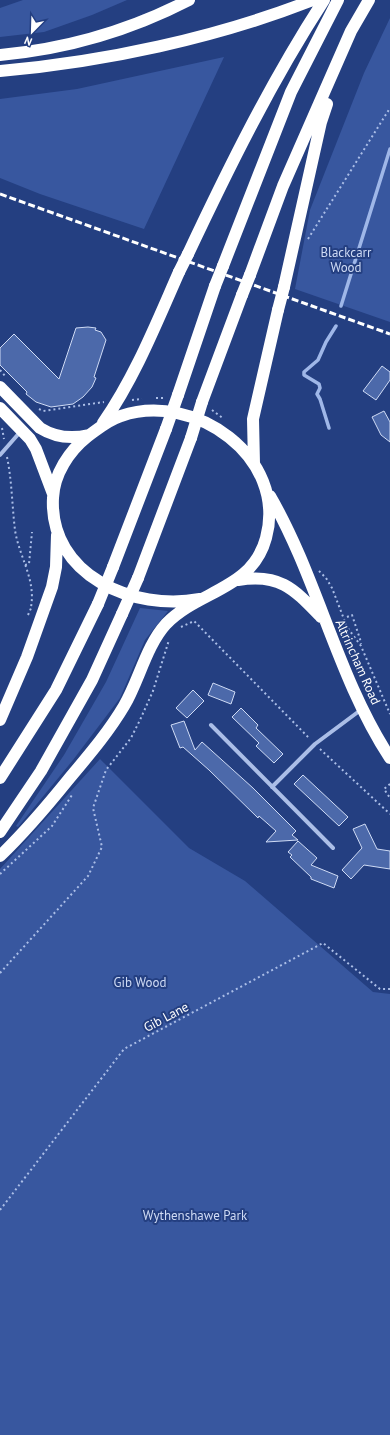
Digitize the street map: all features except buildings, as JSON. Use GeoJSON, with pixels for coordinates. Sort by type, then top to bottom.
{"type":"FeatureCollection","features":[{"type":"Feature","properties":{"kind":"highway"},"geometry":{"type":"LineString","coordinates":[[0,55],[28,52],[89,40],[147,20],[189,0]]}},
{"type":"Feature","properties":{"kind":"highway"},"geometry":{"type":"LineString","coordinates":[[0,71],[79,62],[161,45],[248,22],[313,0]]}},
{"type":"Feature","properties":{"kind":"highway"},"geometry":{"type":"LineString","coordinates":[[101,426],[112,401],[145,348],[221,184],[287,60],[324,0]]}},
{"type":"Feature","properties":{"kind":"highway"},"geometry":{"type":"LineString","coordinates":[[0,778],[56,690],[98,604],[166,429],[215,286],[291,92],[338,0]]}},
{"type":"Feature","properties":{"kind":"highway"},"geometry":{"type":"LineString","coordinates":[[0,832],[41,771],[92,680],[138,578],[283,186],[351,30],[369,0]]}},
{"type":"Feature","properties":{"kind":"highway"},"geometry":{"type":"LineString","coordinates":[[254,464],[252,433],[253,419],[321,122],[351,30]]}},
{"type":"Feature","properties":{"kind":"highway"},"geometry":{"type":"LineString","coordinates":[[5,384],[40,428],[45,432],[63,437],[90,435]]}},
{"type":"Feature","properties":{"kind":"highway"},"geometry":{"type":"LineString","coordinates":[[0,408],[22,431],[36,449],[53,495]]}},
{"type":"Feature","properties":{"kind":"highway"},"geometry":{"type":"LineString","coordinates":[[0,720],[27,656],[52,587],[56,567],[57,530],[53,507],[53,495],[57,478],[63,465],[81,442],[101,426],[121,416],[138,412],[156,411],[182,414],[203,421],[222,431],[240,446],[254,464],[266,490],[270,513],[266,539],[259,556],[238,580],[200,599],[175,616],[159,633],[129,697],[106,735],[39,815],[0,856]]}},
{"type":"Feature","properties":{"kind":"highway","name":"Altrincham Road"},"geometry":{"type":"LineString","coordinates":[[266,490],[283,519],[302,559],[314,588],[324,620],[363,709],[390,758]]}},
{"type":"Feature","properties":{"kind":"highway"},"geometry":{"type":"LineString","coordinates":[[57,530],[65,547],[72,557],[90,576],[107,587],[131,596],[149,600],[176,603],[200,599]]}},
{"type":"Feature","properties":{"kind":"highway","name":"Altrincham Road"},"geometry":{"type":"LineString","coordinates":[[238,580],[261,578],[271,579],[285,584],[300,596],[324,620]]}},
{"type":"Feature","properties":{"kind":"street"},"geometry":{"type":"LineString","coordinates":[[0,455],[22,431]]}},
{"type":"Feature","properties":{"kind":"street"},"geometry":{"type":"LineString","coordinates":[[272,787],[315,744],[363,709]]}},
{"type":"Feature","properties":{"kind":"street"},"geometry":{"type":"LineString","coordinates":[[211,725],[333,848]]}},
{"type":"Feature","properties":{"kind":"path"},"geometry":{"type":"LineString","coordinates":[[307,241],[390,108]]}},
{"type":"Feature","properties":{"kind":"path"},"geometry":{"type":"LineString","coordinates":[[0,370],[5,384]]}},
{"type":"Feature","properties":{"kind":"path"},"geometry":{"type":"LineString","coordinates":[[37,407],[43,411],[112,401]]}},
{"type":"Feature","properties":{"kind":"path"},"geometry":{"type":"LineString","coordinates":[[0,425],[3,434]]}},
{"type":"Feature","properties":{"kind":"path"},"geometry":{"type":"LineString","coordinates":[[6,453],[18,546],[33,590],[31,607]]}},
{"type":"Feature","properties":{"kind":"path"},"geometry":{"type":"LineString","coordinates":[[25,565],[29,564],[32,532]]}},
{"type":"Feature","properties":{"kind":"path"},"geometry":{"type":"LineString","coordinates":[[318,570],[326,578],[332,588],[347,627],[361,646],[390,714]]}},
{"type":"Feature","properties":{"kind":"path"},"geometry":{"type":"LineString","coordinates":[[347,617],[352,615],[360,638],[361,646]]}},
{"type":"Feature","properties":{"kind":"path"},"geometry":{"type":"LineString","coordinates":[[176,631],[194,621],[315,744],[390,814]]}},
{"type":"Feature","properties":{"kind":"path"},"geometry":{"type":"LineString","coordinates":[[0,973],[88,876],[102,847],[93,808],[106,770],[131,738],[140,720],[153,691],[171,634]]}},
{"type":"Feature","properties":{"kind":"path"},"geometry":{"type":"LineString","coordinates":[[390,784],[384,789],[390,798]]}},
{"type":"Feature","properties":{"kind":"path","name":"Gib Lane"},"geometry":{"type":"LineString","coordinates":[[0,1210],[124,1049],[323,943],[380,989],[390,989]]}},
{"type":"Feature","properties":{"kind":"green space"},"geometry":{"type":"Polygon","coordinates":[[[23,0],[127,0],[92,15],[44,32],[0,37],[0,8],[23,0]]]}},
{"type":"Feature","properties":{"kind":"green space","name":"Blackcarr Wood"},"geometry":{"type":"Polygon","coordinates":[[[390,18],[390,322],[295,289],[310,210],[364,73],[390,18]]]}},
{"type":"Feature","properties":{"kind":"green space"},"geometry":{"type":"Polygon","coordinates":[[[224,57],[144,229],[40,194],[0,178],[0,99],[77,89],[224,57]]]}},
{"type":"Feature","properties":{"kind":"green space"},"geometry":{"type":"Polygon","coordinates":[[[140,608],[168,611],[145,640],[120,698],[73,760],[18,827],[16,826],[64,755],[106,682],[140,608]]]}},
{"type":"Feature","properties":{"kind":"green space","name":"Wythenshawe Park"},"geometry":{"type":"Polygon","coordinates":[[[100,759],[189,848],[245,881],[373,992],[390,994],[390,1435],[0,1435],[0,869],[100,759]]]}},
{"type":"Feature","properties":{"kind":"waterway"},"geometry":{"type":"LineString","coordinates":[[341,306],[390,149]]}},
{"type":"Feature","properties":{"kind":"waterway"},"geometry":{"type":"LineString","coordinates":[[329,428],[317,394],[320,388],[319,384],[304,375],[304,372],[318,360],[326,342],[336,326]]}},
{"type":"Feature","properties":{"kind":"railway"},"geometry":{"type":"LineString","coordinates":[[0,194],[390,334]]}},
{"type":"Feature","properties":{"kind":"park label","name":"Gib Wood"},"geometry":{"type":"Point","coordinates":[140,982]}}]}
